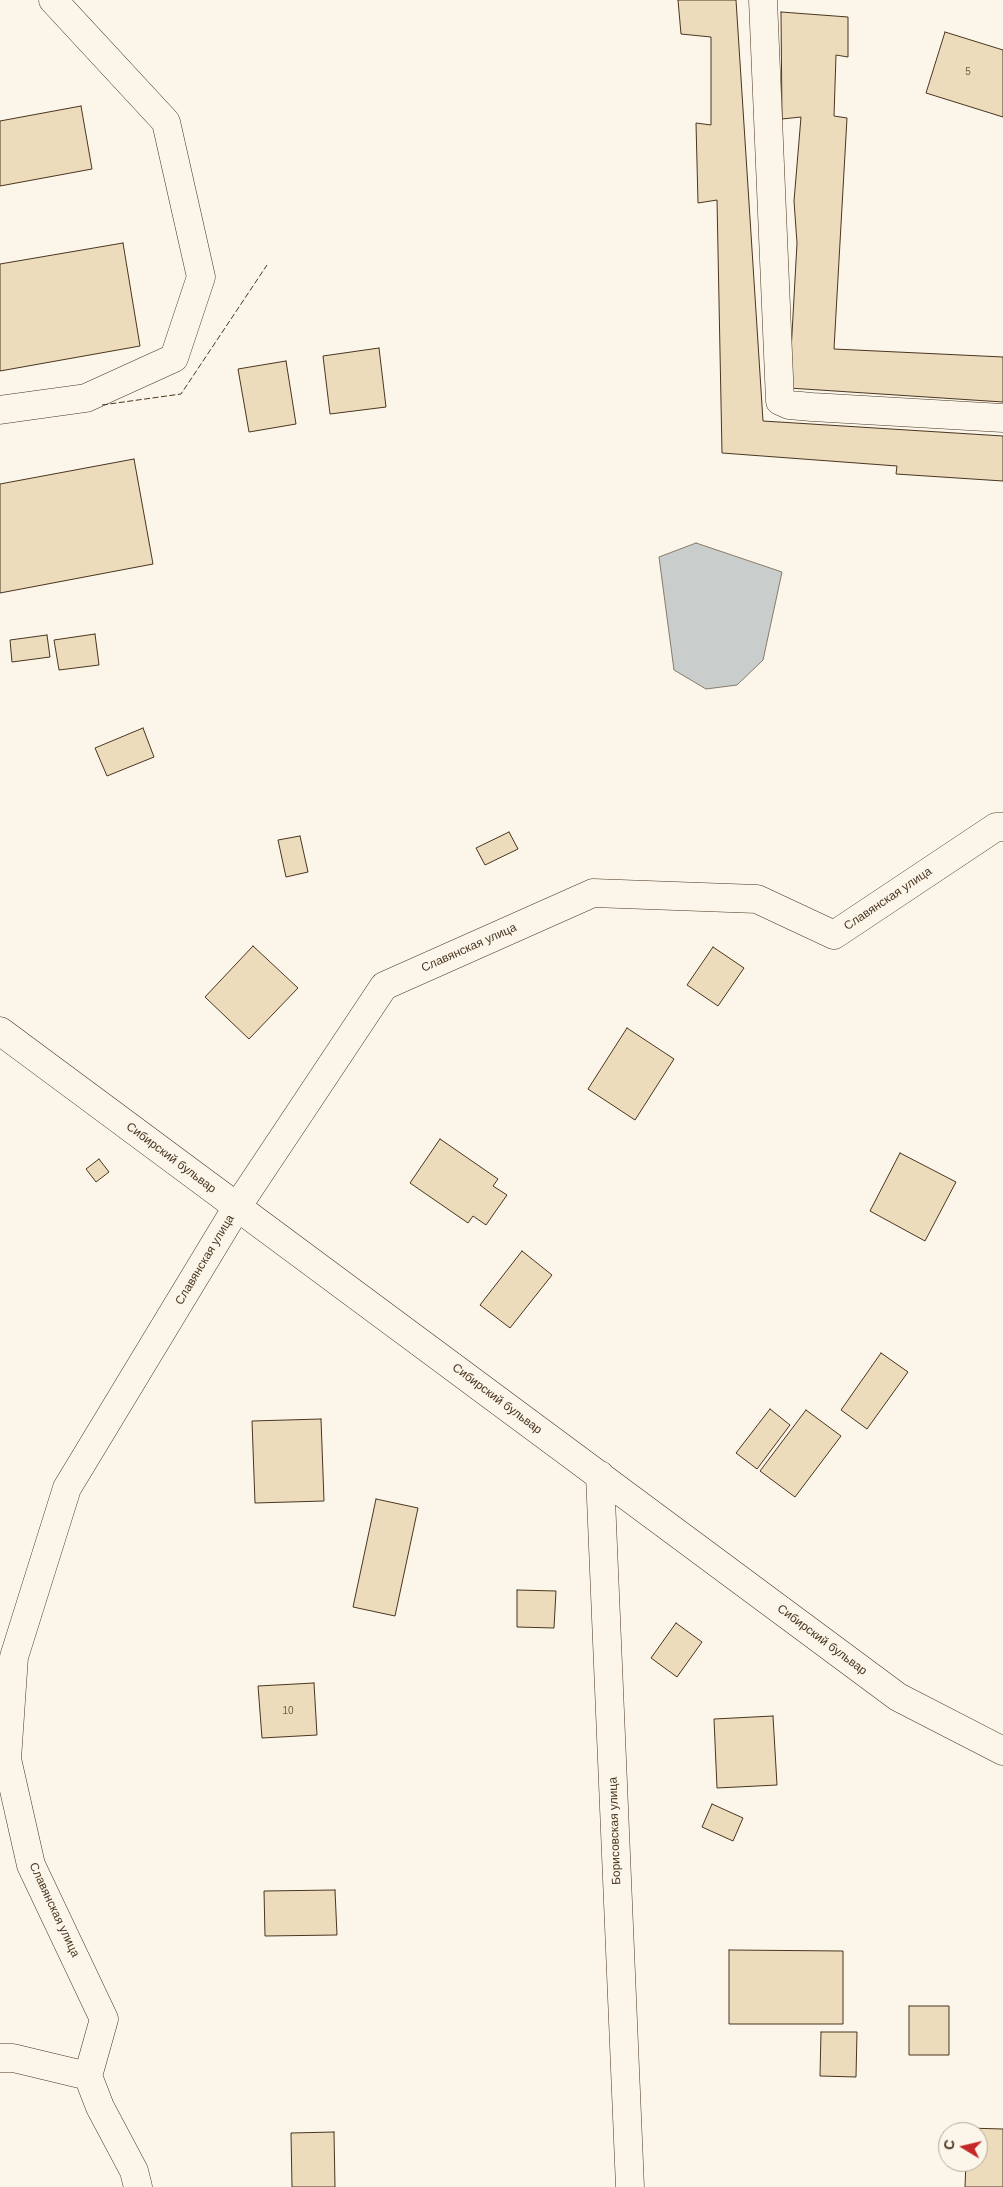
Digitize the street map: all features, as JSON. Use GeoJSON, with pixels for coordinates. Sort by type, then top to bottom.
{"type":"FeatureCollection","features":[{"type":"Feature","properties":{"kind":"street"},"geometry":{"type":"LineString","coordinates":[[0,410],[86,398],[174,358],[201,277],[166,122],[53,0]]}},
{"type":"Feature","properties":{"kind":"street"},"geometry":{"type":"LineString","coordinates":[[763,0],[780,400],[789,405],[812,408],[1003,418]]}},
{"type":"Feature","properties":{"kind":"street","name":"Славянская улица"},"geometry":{"type":"LineString","coordinates":[[88,2076],[104,2018],[31,1865],[7,1759],[14,1657],[67,1488],[237,1207],[384,986],[594,893],[757,900],[834,935],[996,827],[1003,827]]}},
{"type":"Feature","properties":{"kind":"street","name":"Сибирский бульвар"},"geometry":{"type":"LineString","coordinates":[[0,1031],[898,1697],[1003,1751]]}},
{"type":"Feature","properties":{"kind":"street","name":"Борисовская улица"},"geometry":{"type":"LineString","coordinates":[[600,1475],[630,2187]]}},
{"type":"Feature","properties":{"kind":"street"},"geometry":{"type":"LineString","coordinates":[[0,2058],[13,2058],[88,2076],[100,2108],[134,2171],[138,2187]]}},
{"type":"Feature","properties":{"kind":"shaded area"},"geometry":{"type":"Polygon","coordinates":[[[696,543],[782,572],[763,660],[737,685],[706,689],[674,670],[659,557],[696,543]]]}},
{"type":"Feature","properties":{"kind":"building"},"geometry":{"type":"Polygon","coordinates":[[[678,0],[736,0],[763,421],[1003,436],[1003,481],[896,474],[897,466],[722,453],[717,200],[698,203],[696,123],[711,125],[711,37],[681,34],[678,0]]]}},
{"type":"Feature","properties":{"kind":"building"},"geometry":{"type":"Polygon","coordinates":[[[781,12],[848,17],[848,57],[836,55],[834,116],[847,118],[834,349],[1003,357],[1003,402],[789,388],[797,243],[794,201],[801,117],[782,119],[781,12]]]}},
{"type":"Feature","properties":{"kind":"building"},"geometry":{"type":"Polygon","coordinates":[[[945,32],[1003,50],[1003,117],[926,93],[945,32]]]}},
{"type":"Feature","properties":{"kind":"building"},"geometry":{"type":"Polygon","coordinates":[[[81,106],[92,169],[0,186],[0,121],[81,106]]]}},
{"type":"Feature","properties":{"kind":"building"},"geometry":{"type":"Polygon","coordinates":[[[123,243],[140,346],[0,371],[0,264],[123,243]]]}},
{"type":"Feature","properties":{"kind":"building"},"geometry":{"type":"Polygon","coordinates":[[[379,348],[386,407],[330,414],[323,356],[379,348]]]}},
{"type":"Feature","properties":{"kind":"building"},"geometry":{"type":"Polygon","coordinates":[[[286,361],[296,424],[249,432],[238,369],[286,361]]]}},
{"type":"Feature","properties":{"kind":"building"},"geometry":{"type":"Polygon","coordinates":[[[134,459],[153,564],[0,593],[0,484],[134,459]]]}},
{"type":"Feature","properties":{"kind":"building"},"geometry":{"type":"Polygon","coordinates":[[[95,634],[99,665],[59,670],[54,640],[95,634]]]}},
{"type":"Feature","properties":{"kind":"building"},"geometry":{"type":"Polygon","coordinates":[[[47,635],[50,657],[12,662],[10,640],[47,635]]]}},
{"type":"Feature","properties":{"kind":"building"},"geometry":{"type":"Polygon","coordinates":[[[143,728],[154,757],[107,776],[95,748],[143,728]]]}},
{"type":"Feature","properties":{"kind":"building"},"geometry":{"type":"Polygon","coordinates":[[[509,832],[518,849],[485,865],[476,848],[509,832]]]}},
{"type":"Feature","properties":{"kind":"building"},"geometry":{"type":"Polygon","coordinates":[[[300,836],[308,872],[286,877],[278,840],[300,836]]]}},
{"type":"Feature","properties":{"kind":"building"},"geometry":{"type":"Polygon","coordinates":[[[253,946],[298,988],[249,1039],[205,997],[253,946]]]}},
{"type":"Feature","properties":{"kind":"building"},"geometry":{"type":"Polygon","coordinates":[[[713,947],[744,968],[718,1006],[687,985],[713,947]]]}},
{"type":"Feature","properties":{"kind":"building"},"geometry":{"type":"Polygon","coordinates":[[[627,1028],[674,1059],[635,1120],[588,1089],[627,1028]]]}},
{"type":"Feature","properties":{"kind":"building"},"geometry":{"type":"Polygon","coordinates":[[[440,1139],[498,1179],[493,1186],[507,1195],[486,1225],[473,1216],[468,1223],[410,1183],[440,1139]]]}},
{"type":"Feature","properties":{"kind":"building"},"geometry":{"type":"Polygon","coordinates":[[[900,1153],[956,1182],[925,1241],[870,1211],[900,1153]]]}},
{"type":"Feature","properties":{"kind":"building"},"geometry":{"type":"Polygon","coordinates":[[[99,1159],[109,1172],[96,1182],[86,1169],[99,1159]]]}},
{"type":"Feature","properties":{"kind":"building"},"geometry":{"type":"Polygon","coordinates":[[[522,1251],[552,1275],[510,1328],[480,1305],[522,1251]]]}},
{"type":"Feature","properties":{"kind":"building"},"geometry":{"type":"Polygon","coordinates":[[[881,1353],[908,1372],[867,1429],[841,1410],[881,1353]]]}},
{"type":"Feature","properties":{"kind":"building"},"geometry":{"type":"Polygon","coordinates":[[[770,1409],[790,1425],[757,1469],[736,1453],[770,1409]]]}},
{"type":"Feature","properties":{"kind":"building"},"geometry":{"type":"Polygon","coordinates":[[[806,1410],[841,1436],[795,1497],[760,1471],[806,1410]]]}},
{"type":"Feature","properties":{"kind":"building"},"geometry":{"type":"Polygon","coordinates":[[[321,1419],[324,1501],[255,1503],[252,1421],[321,1419]]]}},
{"type":"Feature","properties":{"kind":"building"},"geometry":{"type":"Polygon","coordinates":[[[376,1499],[418,1508],[395,1616],[353,1607],[376,1499]]]}},
{"type":"Feature","properties":{"kind":"building"},"geometry":{"type":"Polygon","coordinates":[[[517,1590],[556,1591],[554,1628],[517,1627],[517,1590]]]}},
{"type":"Feature","properties":{"kind":"building"},"geometry":{"type":"Polygon","coordinates":[[[676,1623],[702,1642],[677,1677],[651,1658],[676,1623]]]}},
{"type":"Feature","properties":{"kind":"building"},"geometry":{"type":"Polygon","coordinates":[[[314,1683],[317,1735],[262,1738],[258,1686],[314,1683]]]}},
{"type":"Feature","properties":{"kind":"building"},"geometry":{"type":"Polygon","coordinates":[[[773,1716],[777,1785],[717,1788],[714,1719],[773,1716]]]}},
{"type":"Feature","properties":{"kind":"building"},"geometry":{"type":"Polygon","coordinates":[[[712,1804],[743,1818],[733,1841],[702,1827],[712,1804]]]}},
{"type":"Feature","properties":{"kind":"building"},"geometry":{"type":"Polygon","coordinates":[[[335,1890],[337,1935],[265,1936],[264,1891],[335,1890]]]}},
{"type":"Feature","properties":{"kind":"building"},"geometry":{"type":"Polygon","coordinates":[[[729,1950],[843,1951],[843,2024],[729,2024],[729,1950]]]}},
{"type":"Feature","properties":{"kind":"building"},"geometry":{"type":"Polygon","coordinates":[[[909,2006],[949,2006],[949,2055],[909,2055],[909,2006]]]}},
{"type":"Feature","properties":{"kind":"building"},"geometry":{"type":"Polygon","coordinates":[[[821,2032],[857,2032],[856,2077],[820,2076],[821,2032]]]}},
{"type":"Feature","properties":{"kind":"building"},"geometry":{"type":"Polygon","coordinates":[[[988,2129],[1003,2129],[1003,2187],[965,2187],[966,2172],[988,2172],[988,2129]]]}},
{"type":"Feature","properties":{"kind":"building"},"geometry":{"type":"Polygon","coordinates":[[[334,2132],[335,2187],[292,2187],[291,2133],[334,2132]]]}},
{"type":"Feature","properties":{"kind":"fence"},"geometry":{"type":"LineString","coordinates":[[102,405],[181,394],[267,265]]}}]}
